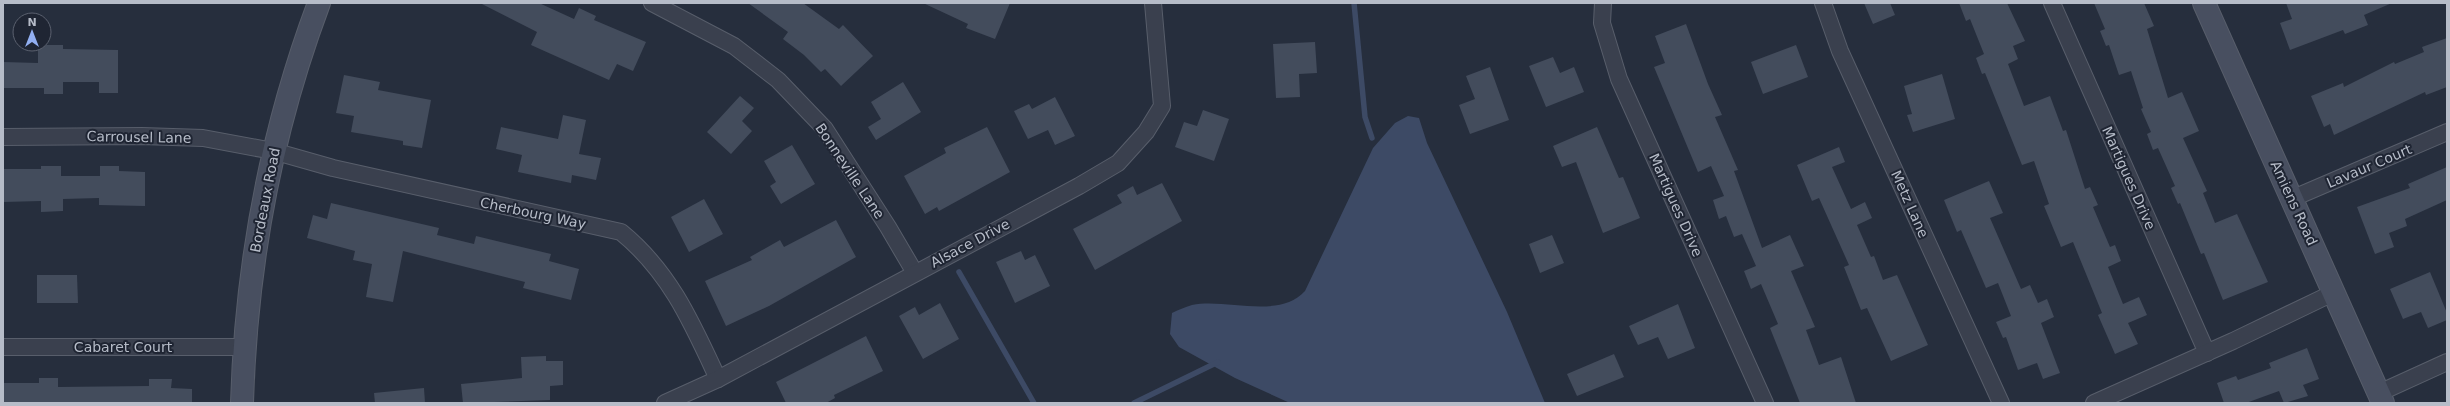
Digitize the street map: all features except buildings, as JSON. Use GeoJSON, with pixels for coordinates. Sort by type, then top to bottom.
{"type":"FeatureCollection","features":[{"type":"Feature","properties":{"kind":"street","name":"Bordeaux Road"},"geometry":{"type":"LineString","coordinates":[[242,403],[244,348],[254,254],[273,151],[291,86],[319,3]]}},
{"type":"Feature","properties":{"kind":"street","name":"Bonneville Lane"},"geometry":{"type":"LineString","coordinates":[[652,3],[734,46],[778,80],[825,129],[888,227],[915,273]]}},
{"type":"Feature","properties":{"kind":"street","name":"Alsace Drive"},"geometry":{"type":"LineString","coordinates":[[666,403],[718,379],[1079,186],[1118,163],[1146,132],[1162,106],[1153,3]]}},
{"type":"Feature","properties":{"kind":"street","name":"Martigues Drive"},"geometry":{"type":"LineString","coordinates":[[1603,3],[1602,23],[1619,79],[1765,403]]}},
{"type":"Feature","properties":{"kind":"street","name":"Metz Lane"},"geometry":{"type":"LineString","coordinates":[[1823,3],[1840,51],[2001,403]]}},
{"type":"Feature","properties":{"kind":"street","name":"Martigues Drive"},"geometry":{"type":"LineString","coordinates":[[2052,3],[2207,352]]}},
{"type":"Feature","properties":{"kind":"street","name":"Amiens Road"},"geometry":{"type":"LineString","coordinates":[[2205,3],[2381,398]]}},
{"type":"Feature","properties":{"kind":"street","name":"Lavaur Court"},"geometry":{"type":"LineString","coordinates":[[2291,198],[2447,132]]}},
{"type":"Feature","properties":{"kind":"street","name":"Carrousel Lane"},"geometry":{"type":"LineString","coordinates":[[3,137],[142,136],[203,138],[273,151]]}},
{"type":"Feature","properties":{"kind":"street","name":"Cherbourg Way"},"geometry":{"type":"LineString","coordinates":[[273,151],[333,168],[621,232],[642,250],[660,271],[688,315],[718,379]]}},
{"type":"Feature","properties":{"kind":"street"},"geometry":{"type":"LineString","coordinates":[[2094,403],[2335,292]]}},
{"type":"Feature","properties":{"kind":"street","name":"Cabaret Court"},"geometry":{"type":"LineString","coordinates":[[3,347],[244,348]]}},
{"type":"Feature","properties":{"kind":"street"},"geometry":{"type":"LineString","coordinates":[[2381,398],[2447,362]]}},
{"type":"Feature","properties":{"kind":"water"},"geometry":{"type":"Polygon","coordinates":[[[1408,116],[1419,118],[1427,143],[1507,312],[1545,403],[1290,403],[1235,378],[1179,347],[1170,334],[1172,313],[1192,305],[1221,304],[1267,306],[1281,304],[1294,300],[1305,291],[1373,148],[1395,123],[1408,116]]]}},
{"type":"Feature","properties":{"kind":"waterway"},"geometry":{"type":"LineString","coordinates":[[1354,3],[1365,117],[1372,138]]}},
{"type":"Feature","properties":{"kind":"waterway"},"geometry":{"type":"LineString","coordinates":[[959,272],[1034,403]]}},
{"type":"Feature","properties":{"kind":"waterway"},"geometry":{"type":"LineString","coordinates":[[1134,403],[1218,362]]}}]}
